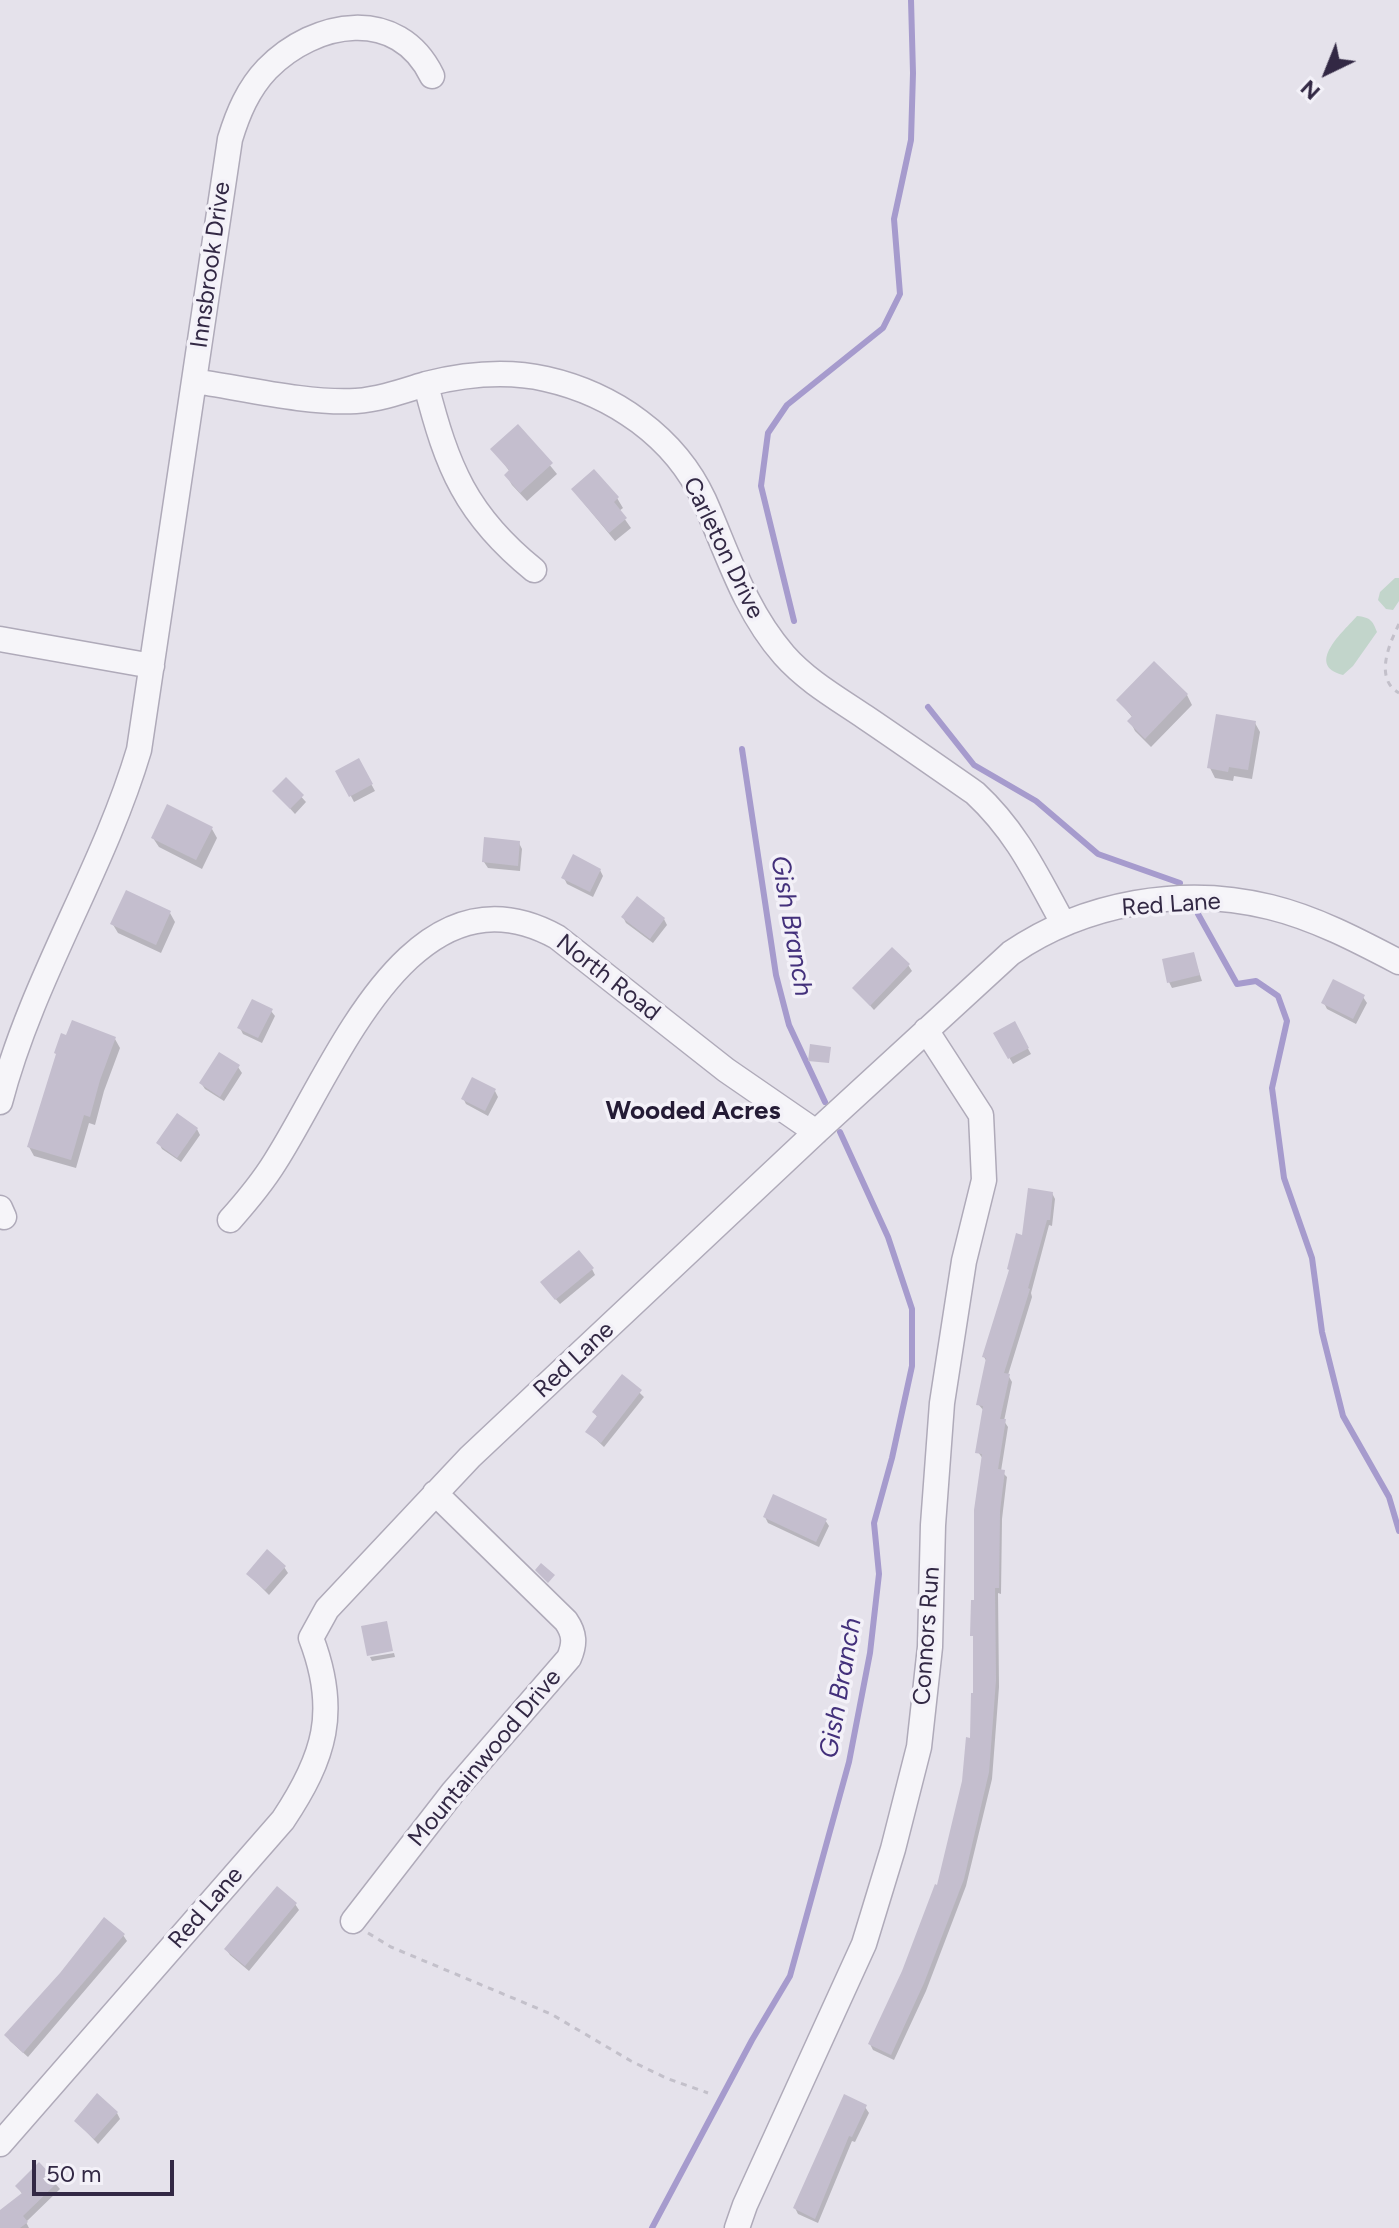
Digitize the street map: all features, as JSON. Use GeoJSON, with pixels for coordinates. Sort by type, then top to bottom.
{"type":"FeatureCollection","features":[{"type":"Feature","properties":{"kind":"street","name":"Innsbrook Drive"},"geometry":{"type":"LineString","coordinates":[[0,1102],[24,1029],[126,795],[139,750],[230,139],[244,103],[265,71],[297,45],[320,35],[365,28],[384,30],[400,37],[424,60],[432,76]]}},
{"type":"Feature","properties":{"kind":"street","name":"Carleton Drive"},"geometry":{"type":"LineString","coordinates":[[194,381],[324,400],[354,401],[384,398],[426,385],[491,374],[544,379],[576,387],[632,416],[656,436],[690,475],[703,498],[747,602],[779,648],[811,681],[975,793],[997,813],[1016,837],[1063,923]]}},
{"type":"Feature","properties":{"kind":"street"},"geometry":{"type":"LineString","coordinates":[[426,385],[448,461],[466,497],[508,549],[534,570]]}},
{"type":"Feature","properties":{"kind":"street"},"geometry":{"type":"LineString","coordinates":[[0,639],[152,666]]}},
{"type":"Feature","properties":{"kind":"street","name":"Red Lane"},"geometry":{"type":"LineString","coordinates":[[0,2144],[283,1820],[306,1786],[323,1741],[327,1704],[323,1669],[311,1638],[327,1609],[470,1457],[1011,953],[1063,923],[1112,908],[1150,901],[1202,898],[1240,901],[1305,918],[1399,962]]}},
{"type":"Feature","properties":{"kind":"street","name":"North Road"},"geometry":{"type":"LineString","coordinates":[[230,1220],[275,1162],[362,1013],[384,983],[438,936],[478,919],[515,920],[537,926],[557,937],[726,1070],[816,1132]]}},
{"type":"Feature","properties":{"kind":"street","name":"Connors Run"},"geometry":{"type":"LineString","coordinates":[[737,2228],[864,1944],[919,1747],[930,1647],[933,1525],[942,1403],[964,1261],[984,1180],[981,1115],[926,1030]]}},
{"type":"Feature","properties":{"kind":"street","name":"Mountainwood Drive"},"geometry":{"type":"LineString","coordinates":[[353,1921],[453,1792],[569,1658],[573,1647],[571,1629],[566,1621],[435,1493]]}},
{"type":"Feature","properties":{"kind":"path"},"geometry":{"type":"LineString","coordinates":[[1399,624],[1390,642],[1385,672],[1387,682],[1399,693]]}},
{"type":"Feature","properties":{"kind":"path"},"geometry":{"type":"LineString","coordinates":[[353,1921],[391,1947],[551,2014],[631,2061],[708,2093]]}},
{"type":"Feature","properties":{"kind":"green space"},"geometry":{"type":"Polygon","coordinates":[[[1399,578],[1399,601],[1393,610],[1386,609],[1378,600],[1380,592],[1399,578]]]}},
{"type":"Feature","properties":{"kind":"green space"},"geometry":{"type":"Polygon","coordinates":[[[1357,616],[1370,620],[1377,632],[1343,675],[1332,670],[1327,664],[1327,656],[1330,647],[1357,616]]]}},
{"type":"Feature","properties":{"kind":"building"},"geometry":{"type":"Polygon","coordinates":[[[518,424],[553,463],[520,493],[504,475],[509,470],[490,449],[518,424]]]}},
{"type":"Feature","properties":{"kind":"building"},"geometry":{"type":"Polygon","coordinates":[[[594,469],[619,497],[614,502],[627,518],[609,533],[571,489],[594,469]]]}},
{"type":"Feature","properties":{"kind":"building"},"geometry":{"type":"Polygon","coordinates":[[[1154,661],[1188,694],[1145,739],[1127,721],[1132,716],[1116,700],[1154,661]]]}},
{"type":"Feature","properties":{"kind":"building"},"geometry":{"type":"Polygon","coordinates":[[[1216,714],[1256,721],[1248,770],[1229,767],[1228,772],[1207,768],[1216,714]]]}},
{"type":"Feature","properties":{"kind":"building"},"geometry":{"type":"Polygon","coordinates":[[[359,758],[373,784],[349,797],[335,771],[359,758]]]}},
{"type":"Feature","properties":{"kind":"building"},"geometry":{"type":"Polygon","coordinates":[[[286,777],[304,795],[290,809],[272,791],[286,777]]]}},
{"type":"Feature","properties":{"kind":"building"},"geometry":{"type":"Polygon","coordinates":[[[167,804],[213,827],[196,860],[151,838],[167,804]]]}},
{"type":"Feature","properties":{"kind":"building"},"geometry":{"type":"Polygon","coordinates":[[[484,837],[520,841],[518,866],[482,862],[484,837]]]}},
{"type":"Feature","properties":{"kind":"building"},"geometry":{"type":"Polygon","coordinates":[[[573,854],[601,869],[590,892],[561,878],[573,854]]]}},
{"type":"Feature","properties":{"kind":"building"},"geometry":{"type":"Polygon","coordinates":[[[126,890],[171,911],[156,945],[110,924],[126,890]]]}},
{"type":"Feature","properties":{"kind":"building"},"geometry":{"type":"Polygon","coordinates":[[[637,896],[665,918],[650,939],[621,917],[637,896]]]}},
{"type":"Feature","properties":{"kind":"building"},"geometry":{"type":"Polygon","coordinates":[[[892,947],[910,964],[870,1006],[852,988],[892,947]]]}},
{"type":"Feature","properties":{"kind":"building"},"geometry":{"type":"Polygon","coordinates":[[[1194,952],[1200,975],[1167,983],[1162,959],[1194,952]]]}},
{"type":"Feature","properties":{"kind":"building"},"geometry":{"type":"Polygon","coordinates":[[[1333,979],[1365,995],[1353,1019],[1321,1003],[1333,979]]]}},
{"type":"Feature","properties":{"kind":"building"},"geometry":{"type":"Polygon","coordinates":[[[252,999],[273,1009],[258,1038],[237,1028],[252,999]]]}},
{"type":"Feature","properties":{"kind":"building"},"geometry":{"type":"Polygon","coordinates":[[[72,1020],[116,1037],[90,1117],[84,1115],[71,1160],[27,1147],[61,1033],[66,1035],[72,1020]]]}},
{"type":"Feature","properties":{"kind":"building"},"geometry":{"type":"Polygon","coordinates":[[[1015,1021],[1029,1048],[1008,1059],[993,1033],[1015,1021]]]}},
{"type":"Feature","properties":{"kind":"building"},"geometry":{"type":"Polygon","coordinates":[[[810,1044],[831,1047],[829,1063],[808,1061],[810,1044]]]}},
{"type":"Feature","properties":{"kind":"building"},"geometry":{"type":"Polygon","coordinates":[[[219,1052],[240,1065],[220,1097],[199,1083],[219,1052]]]}},
{"type":"Feature","properties":{"kind":"building"},"geometry":{"type":"Polygon","coordinates":[[[472,1077],[496,1089],[485,1111],[461,1099],[472,1077]]]}},
{"type":"Feature","properties":{"kind":"building"},"geometry":{"type":"Polygon","coordinates":[[[177,1113],[198,1128],[177,1158],[156,1143],[177,1113]]]}},
{"type":"Feature","properties":{"kind":"building"},"geometry":{"type":"Polygon","coordinates":[[[1028,1188],[1053,1192],[1050,1220],[1047,1220],[1004,1373],[1010,1374],[1000,1419],[1006,1419],[998,1469],[1005,1470],[1000,1511],[999,1588],[995,1588],[996,1680],[989,1772],[964,1879],[924,1983],[891,2055],[868,2044],[937,1885],[962,1781],[966,1737],[970,1738],[974,1510],[982,1454],[975,1453],[983,1406],[976,1405],[986,1358],[982,1357],[1009,1270],[1016,1233],[1022,1235],[1028,1188]]]}},
{"type":"Feature","properties":{"kind":"building"},"geometry":{"type":"Polygon","coordinates":[[[579,1250],[594,1268],[555,1300],[540,1282],[579,1250]]]}},
{"type":"Feature","properties":{"kind":"building"},"geometry":{"type":"Polygon","coordinates":[[[622,1374],[642,1390],[601,1443],[585,1432],[597,1416],[592,1412],[622,1374]]]}},
{"type":"Feature","properties":{"kind":"building"},"geometry":{"type":"Polygon","coordinates":[[[773,1494],[827,1519],[816,1542],[763,1517],[773,1494]]]}},
{"type":"Feature","properties":{"kind":"building"},"geometry":{"type":"Polygon","coordinates":[[[267,1549],[286,1566],[265,1590],[246,1574],[267,1549]]]}},
{"type":"Feature","properties":{"kind":"building"},"geometry":{"type":"Polygon","coordinates":[[[541,1563],[555,1575],[548,1583],[535,1570],[541,1563]]]}},
{"type":"Feature","properties":{"kind":"building"},"geometry":{"type":"Polygon","coordinates":[[[387,1621],[393,1651],[367,1656],[361,1626],[387,1621]]]}},
{"type":"Feature","properties":{"kind":"building"},"geometry":{"type":"Polygon","coordinates":[[[277,1886],[297,1903],[245,1966],[224,1949],[277,1886]]]}},
{"type":"Feature","properties":{"kind":"building"},"geometry":{"type":"Polygon","coordinates":[[[104,1917],[125,1934],[23,2053],[4,2035],[60,1973],[104,1917]]]}},
{"type":"Feature","properties":{"kind":"building"},"geometry":{"type":"Polygon","coordinates":[[[97,2093],[118,2112],[94,2139],[74,2121],[97,2093]]]}},
{"type":"Feature","properties":{"kind":"building"},"geometry":{"type":"Polygon","coordinates":[[[844,2094],[867,2105],[852,2137],[849,2136],[815,2219],[793,2208],[844,2094]]]}},
{"type":"Feature","properties":{"kind":"building"},"geometry":{"type":"Polygon","coordinates":[[[39,2162],[58,2182],[23,2216],[28,2222],[20,2228],[0,2228],[0,2210],[22,2193],[15,2186],[39,2162]]]}},
{"type":"Feature","properties":{"kind":"waterway","name":"Gish Branch"},"geometry":{"type":"LineString","coordinates":[[794,621],[761,486],[768,433],[787,405],[883,328],[900,294],[894,219],[911,140],[911,0]]}},
{"type":"Feature","properties":{"kind":"waterway"},"geometry":{"type":"LineString","coordinates":[[928,707],[974,765],[1036,801],[1098,854],[1180,883]]}},
{"type":"Feature","properties":{"kind":"waterway","name":"Gish Branch"},"geometry":{"type":"LineString","coordinates":[[742,749],[776,975],[789,1025],[825,1102]]}},
{"type":"Feature","properties":{"kind":"waterway"},"geometry":{"type":"LineString","coordinates":[[1198,914],[1237,984],[1256,981],[1278,996],[1287,1021],[1272,1088],[1284,1178],[1312,1258],[1322,1332],[1343,1416],[1389,1497],[1399,1531]]}},
{"type":"Feature","properties":{"kind":"waterway","name":"Gish Branch"},"geometry":{"type":"LineString","coordinates":[[652,2228],[752,2040],[790,1976],[849,1762],[870,1653],[879,1574],[874,1523],[912,1366],[912,1309],[888,1237],[840,1132]]}},
{"type":"Feature","properties":{"kind":"district","name":"Wooded Acres"},"geometry":{"type":"Point","coordinates":[693,1111]}}]}
